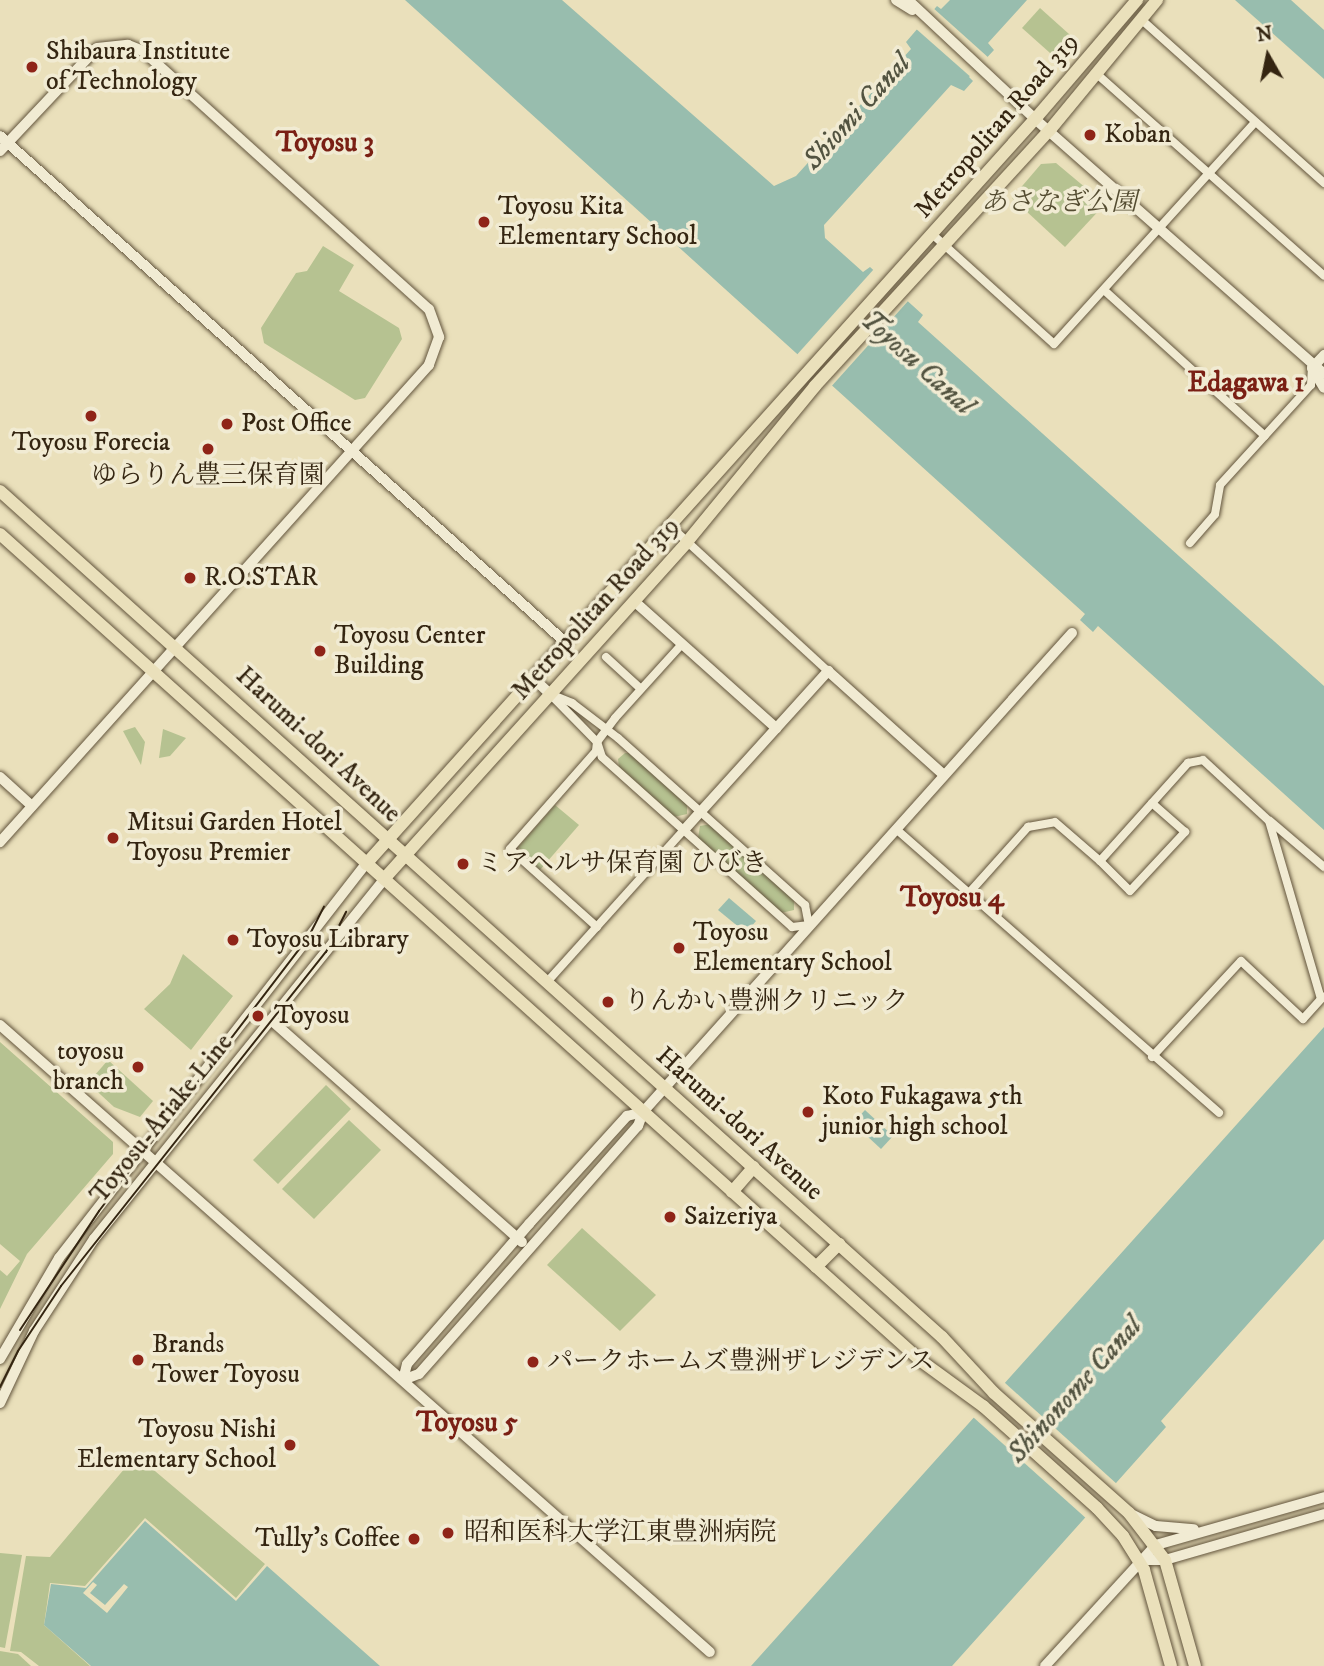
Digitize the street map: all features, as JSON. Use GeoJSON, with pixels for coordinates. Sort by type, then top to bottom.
{"type":"FeatureCollection","features":[{"type":"Feature","properties":{"kind":"main road","name":"Metropolitan Road 319"},"geometry":{"type":"LineString","coordinates":[[366,864],[1035,119],[1136,0]]}},
{"type":"Feature","properties":{"kind":"main road","name":"Metropolitan Road 319"},"geometry":{"type":"LineString","coordinates":[[384,879],[687,542],[815,386],[946,247],[1049,131],[1143,21],[1157,0]]}},
{"type":"Feature","properties":{"kind":"main road","name":"Harumi-dori Avenue"},"geometry":{"type":"LineString","coordinates":[[0,491],[177,646],[404,855],[942,1337],[994,1393],[1129,1513],[1165,1560],[1195,1666]]}},
{"type":"Feature","properties":{"kind":"main road"},"geometry":{"type":"LineString","coordinates":[[0,505],[21,510]]}},
{"type":"Feature","properties":{"kind":"main road","name":"Harumi-dori Avenue"},"geometry":{"type":"LineString","coordinates":[[0,534],[816,1267],[921,1360],[983,1406],[1097,1508],[1139,1560],[1171,1666]]}},
{"type":"Feature","properties":{"kind":"main road"},"geometry":{"type":"LineString","coordinates":[[732,1192],[754,1167]]}},
{"type":"Feature","properties":{"kind":"main road"},"geometry":{"type":"LineString","coordinates":[[816,1267],[839,1244]]}},
{"type":"Feature","properties":{"kind":"street"},"geometry":{"type":"LineString","coordinates":[[896,0],[921,15]]}},
{"type":"Feature","properties":{"kind":"street"},"geometry":{"type":"LineString","coordinates":[[908,0],[1035,119],[1312,368],[1324,374]]}},
{"type":"Feature","properties":{"kind":"street"},"geometry":{"type":"LineString","coordinates":[[1143,21],[1324,183]]}},
{"type":"Feature","properties":{"kind":"street"},"geometry":{"type":"LineString","coordinates":[[0,842],[154,672],[352,450],[429,365],[437,352],[437,323],[429,309],[153,61],[128,44],[97,48],[3,143],[352,450],[564,641]]}},
{"type":"Feature","properties":{"kind":"street"},"geometry":{"type":"LineString","coordinates":[[1098,75],[1324,276]]}},
{"type":"Feature","properties":{"kind":"street"},"geometry":{"type":"LineString","coordinates":[[932,234],[1054,344],[1255,122]]}},
{"type":"Feature","properties":{"kind":"street"},"geometry":{"type":"LineString","coordinates":[[1104,290],[1265,436]]}},
{"type":"Feature","properties":{"kind":"street"},"geometry":{"type":"LineString","coordinates":[[1190,542],[1215,514],[1220,485],[1311,385],[1312,368],[1324,355]]}},
{"type":"Feature","properties":{"kind":"street"},"geometry":{"type":"LineString","coordinates":[[1312,368],[1324,388]]}},
{"type":"Feature","properties":{"kind":"street"},"geometry":{"type":"LineString","coordinates":[[669,525],[944,775]]}},
{"type":"Feature","properties":{"kind":"street"},"geometry":{"type":"LineString","coordinates":[[634,601],[776,728]]}},
{"type":"Feature","properties":{"kind":"street"},"geometry":{"type":"LineString","coordinates":[[402,1380],[419,1374],[638,1126],[643,1112],[665,1087],[1072,633]]}},
{"type":"Feature","properties":{"kind":"street"},"geometry":{"type":"LineString","coordinates":[[597,927],[510,849],[596,751],[597,742],[682,644]]}},
{"type":"Feature","properties":{"kind":"street"},"geometry":{"type":"LineString","coordinates":[[606,657],[642,689]]}},
{"type":"Feature","properties":{"kind":"street"},"geometry":{"type":"LineString","coordinates":[[547,982],[828,671]]}},
{"type":"Feature","properties":{"kind":"street"},"geometry":{"type":"LineString","coordinates":[[532,677],[597,742],[603,757],[792,927],[809,925]]}},
{"type":"Feature","properties":{"kind":"street"},"geometry":{"type":"LineString","coordinates":[[550,694],[572,703],[606,732],[618,738],[701,812],[805,905],[809,925]]}},
{"type":"Feature","properties":{"kind":"street"},"geometry":{"type":"LineString","coordinates":[[1100,861],[1195,759],[1203,760],[1324,867]]}},
{"type":"Feature","properties":{"kind":"street"},"geometry":{"type":"LineString","coordinates":[[0,777],[32,806]]}},
{"type":"Feature","properties":{"kind":"street"},"geometry":{"type":"LineString","coordinates":[[969,893],[1028,827],[1055,822],[1130,891],[1185,832],[1152,803]]}},
{"type":"Feature","properties":{"kind":"street"},"geometry":{"type":"LineString","coordinates":[[1152,1057],[1241,961],[1303,1018],[1323,998],[1269,821]]}},
{"type":"Feature","properties":{"kind":"street"},"geometry":{"type":"LineString","coordinates":[[896,829],[1152,1057],[1219,1113]]}},
{"type":"Feature","properties":{"kind":"street","name":"Toyosu-Ariake Line"},"geometry":{"type":"LineString","coordinates":[[0,1359],[58,1258],[366,864]]}},
{"type":"Feature","properties":{"kind":"street","name":"Toyosu-Ariake Line"},"geometry":{"type":"LineString","coordinates":[[0,1403],[55,1294],[156,1163],[384,879]]}},
{"type":"Feature","properties":{"kind":"street"},"geometry":{"type":"LineString","coordinates":[[271,1020],[529,1249]]}},
{"type":"Feature","properties":{"kind":"street"},"geometry":{"type":"LineString","coordinates":[[0,1025],[710,1652]]}},
{"type":"Feature","properties":{"kind":"street"},"geometry":{"type":"LineString","coordinates":[[402,1380],[407,1364],[623,1120],[643,1112]]}},
{"type":"Feature","properties":{"kind":"street"},"geometry":{"type":"LineString","coordinates":[[1045,1666],[1139,1560],[1156,1545],[1324,1497]]}},
{"type":"Feature","properties":{"kind":"street"},"geometry":{"type":"LineString","coordinates":[[1129,1513],[1167,1528],[1218,1527]]}},
{"type":"Feature","properties":{"kind":"street"},"geometry":{"type":"LineString","coordinates":[[1139,1560],[1165,1560],[1324,1514]]}},
{"type":"Feature","properties":{"kind":"green space"},"geometry":{"type":"Polygon","coordinates":[[[1040,8],[1079,43],[1059,61],[1022,28],[1040,8]]]}},
{"type":"Feature","properties":{"kind":"green space","name":"あさなぎ公園"},"geometry":{"type":"Polygon","coordinates":[[[1056,163],[1105,204],[1065,247],[1012,198],[1041,164],[1056,163]]]}},
{"type":"Feature","properties":{"kind":"green space"},"geometry":{"type":"Polygon","coordinates":[[[323,246],[354,265],[339,291],[399,328],[402,339],[365,398],[355,400],[264,343],[261,328],[296,273],[307,271],[323,246]]]}},
{"type":"Feature","properties":{"kind":"green space"},"geometry":{"type":"Polygon","coordinates":[[[135,727],[145,742],[141,765],[123,731],[135,727]]]}},
{"type":"Feature","properties":{"kind":"green space"},"geometry":{"type":"Polygon","coordinates":[[[163,729],[186,738],[170,756],[159,758],[163,729]]]}},
{"type":"Feature","properties":{"kind":"green space"},"geometry":{"type":"Polygon","coordinates":[[[625,753],[632,753],[687,803],[687,814],[674,817],[619,767],[618,759],[625,753]]]}},
{"type":"Feature","properties":{"kind":"green space"},"geometry":{"type":"Polygon","coordinates":[[[555,805],[579,825],[540,870],[518,847],[555,805]]]}},
{"type":"Feature","properties":{"kind":"green space"},"geometry":{"type":"Polygon","coordinates":[[[711,824],[794,899],[794,910],[781,913],[698,838],[700,826],[711,824]]]}},
{"type":"Feature","properties":{"kind":"green space"},"geometry":{"type":"Polygon","coordinates":[[[183,954],[233,996],[191,1050],[144,1009],[170,984],[183,954]]]}},
{"type":"Feature","properties":{"kind":"green space"},"geometry":{"type":"Polygon","coordinates":[[[0,1042],[113,1142],[113,1154],[27,1254],[0,1309],[0,1270],[7,1276],[20,1261],[0,1244],[0,1042]]]}},
{"type":"Feature","properties":{"kind":"green space"},"geometry":{"type":"Polygon","coordinates":[[[108,1060],[153,1101],[140,1117],[114,1107],[88,1083],[108,1060]]]}},
{"type":"Feature","properties":{"kind":"green space"},"geometry":{"type":"Polygon","coordinates":[[[326,1085],[351,1109],[278,1184],[253,1160],[326,1085]]]}},
{"type":"Feature","properties":{"kind":"green space"},"geometry":{"type":"Polygon","coordinates":[[[349,1120],[381,1150],[314,1219],[282,1189],[349,1120]]]}},
{"type":"Feature","properties":{"kind":"green space"},"geometry":{"type":"Polygon","coordinates":[[[582,1228],[656,1295],[620,1331],[547,1265],[582,1228]]]}},
{"type":"Feature","properties":{"kind":"green space"},"geometry":{"type":"Polygon","coordinates":[[[136,1455],[265,1564],[236,1598],[145,1518],[85,1586],[50,1583],[44,1625],[90,1666],[39,1666],[21,1652],[10,1651],[26,1556],[50,1557],[136,1455]]]}},
{"type":"Feature","properties":{"kind":"green space"},"geometry":{"type":"Polygon","coordinates":[[[0,1553],[22,1555],[5,1648],[0,1647],[0,1553]]]}},
{"type":"Feature","properties":{"kind":"green space"},"geometry":{"type":"Polygon","coordinates":[[[0,1651],[18,1654],[31,1666],[0,1666],[0,1651]]]}},
{"type":"Feature","properties":{"kind":"water"},"geometry":{"type":"Polygon","coordinates":[[[405,0],[562,0],[774,186],[796,176],[911,49],[906,42],[937,6],[941,9],[950,0],[1027,0],[988,43],[994,50],[969,77],[973,81],[964,91],[951,85],[824,225],[825,238],[863,272],[870,267],[923,315],[918,322],[1324,686],[1324,830],[1098,626],[1093,632],[1080,620],[1085,614],[405,0]]]}},
{"type":"Feature","properties":{"kind":"water"},"geometry":{"type":"Polygon","coordinates":[[[1235,0],[1291,0],[1324,30],[1324,79],[1235,0]]]}},
{"type":"Feature","properties":{"kind":"water"},"geometry":{"type":"Polygon","coordinates":[[[729,898],[756,921],[746,933],[718,910],[729,898]]]}},
{"type":"Feature","properties":{"kind":"water","name":"Shinonome Canal"},"geometry":{"type":"Polygon","coordinates":[[[1324,1027],[1324,1239],[1161,1421],[1166,1427],[1083,1520],[952,1666],[751,1666],[1324,1027]]]}},
{"type":"Feature","properties":{"kind":"water"},"geometry":{"type":"Polygon","coordinates":[[[865,1110],[893,1136],[881,1149],[853,1123],[865,1110]]]}},
{"type":"Feature","properties":{"kind":"water"},"geometry":{"type":"Polygon","coordinates":[[[145,1521],[236,1601],[267,1566],[380,1666],[91,1666],[44,1625],[51,1584],[86,1588],[145,1521]]]}},
{"type":"Feature","properties":{"kind":"pier"},"geometry":{"type":"Polygon","coordinates":[[[932,7],[990,59],[973,79],[914,27],[932,7]]]}},
{"type":"Feature","properties":{"kind":"pier"},"geometry":{"type":"Polygon","coordinates":[[[874,269],[909,300],[829,389],[794,358],[874,269]]]}},
{"type":"Feature","properties":{"kind":"pier"},"geometry":{"type":"Polygon","coordinates":[[[1004,1382],[1118,1485],[1088,1520],[973,1417],[1004,1382]]]}},
{"type":"Feature","properties":{"kind":"pier"},"geometry":{"type":"Polygon","coordinates":[[[93,1582],[97,1585],[90,1593],[105,1605],[124,1584],[128,1587],[107,1613],[83,1593],[93,1582]]]}},
{"type":"Feature","properties":{"kind":"tram line"},"geometry":{"type":"LineString","coordinates":[[20,1330],[99,1211],[309,936],[324,907]]}},
{"type":"Feature","properties":{"kind":"tram line"},"geometry":{"type":"LineString","coordinates":[[0,1387],[18,1351],[61,1286],[326,952],[346,912]]}},
{"type":"Feature","properties":{"kind":"place","name":"Shibaura Institute of Technology"},"geometry":{"type":"Point","coordinates":[32,67]}},
{"type":"Feature","properties":{"kind":"place","name":"Koban"},"geometry":{"type":"Point","coordinates":[1090,135]}},
{"type":"Feature","properties":{"kind":"place","name":"Toyosu Kita Elementary School"},"geometry":{"type":"Point","coordinates":[484,222]}},
{"type":"Feature","properties":{"kind":"place","name":"Toyosu Forecia"},"geometry":{"type":"Point","coordinates":[91,416]}},
{"type":"Feature","properties":{"kind":"place","name":"Post Office"},"geometry":{"type":"Point","coordinates":[227,424]}},
{"type":"Feature","properties":{"kind":"place","name":"ゆらりん豊三保育園"},"geometry":{"type":"Point","coordinates":[208,449]}},
{"type":"Feature","properties":{"kind":"place","name":"R.O.STAR"},"geometry":{"type":"Point","coordinates":[190,578]}},
{"type":"Feature","properties":{"kind":"place","name":"Toyosu Center Building"},"geometry":{"type":"Point","coordinates":[320,651]}},
{"type":"Feature","properties":{"kind":"place","name":"Mitsui Garden Hotel Toyosu Premier"},"geometry":{"type":"Point","coordinates":[113,838]}},
{"type":"Feature","properties":{"kind":"place","name":"ミアヘルサ保育園 ひびき"},"geometry":{"type":"Point","coordinates":[463,864]}},
{"type":"Feature","properties":{"kind":"place","name":"Toyosu Library"},"geometry":{"type":"Point","coordinates":[233,940]}},
{"type":"Feature","properties":{"kind":"place","name":"Toyosu Elementary School"},"geometry":{"type":"Point","coordinates":[679,948]}},
{"type":"Feature","properties":{"kind":"place","name":"りんかい豊洲クリニック"},"geometry":{"type":"Point","coordinates":[608,1002]}},
{"type":"Feature","properties":{"kind":"place","name":"Toyosu"},"geometry":{"type":"Point","coordinates":[258,1016]}},
{"type":"Feature","properties":{"kind":"place","name":"toyosu branch"},"geometry":{"type":"Point","coordinates":[138,1067]}},
{"type":"Feature","properties":{"kind":"place","name":"Koto Fukagawa 5th junior high school"},"geometry":{"type":"Point","coordinates":[808,1112]}},
{"type":"Feature","properties":{"kind":"place","name":"Saizeriya"},"geometry":{"type":"Point","coordinates":[670,1217]}},
{"type":"Feature","properties":{"kind":"place","name":"Brands Tower Toyosu"},"geometry":{"type":"Point","coordinates":[138,1360]}},
{"type":"Feature","properties":{"kind":"place","name":"パークホームズ豊洲ザレジデンス"},"geometry":{"type":"Point","coordinates":[533,1362]}},
{"type":"Feature","properties":{"kind":"place","name":"Toyosu Nishi Elementary School"},"geometry":{"type":"Point","coordinates":[290,1445]}},
{"type":"Feature","properties":{"kind":"place","name":"昭和医科大学江東豊洲病院"},"geometry":{"type":"Point","coordinates":[448,1533]}},
{"type":"Feature","properties":{"kind":"place","name":"Tully's Coffee"},"geometry":{"type":"Point","coordinates":[414,1539]}},
{"type":"Feature","properties":{"kind":"district","name":"Toyosu 3"},"geometry":{"type":"Point","coordinates":[325,143]}},
{"type":"Feature","properties":{"kind":"district","name":"Edagawa 1"},"geometry":{"type":"Point","coordinates":[1246,383]}},
{"type":"Feature","properties":{"kind":"district","name":"Toyosu 4"},"geometry":{"type":"Point","coordinates":[952,898]}},
{"type":"Feature","properties":{"kind":"district","name":"Toyosu 5"},"geometry":{"type":"Point","coordinates":[467,1423]}},
{"type":"Feature","properties":{"kind":"water label","name":"Shiomi Canal"},"geometry":{"type":"Point","coordinates":[857,112]}},
{"type":"Feature","properties":{"kind":"water label","name":"Toyosu Canal"},"geometry":{"type":"Point","coordinates":[917,363]}}]}
